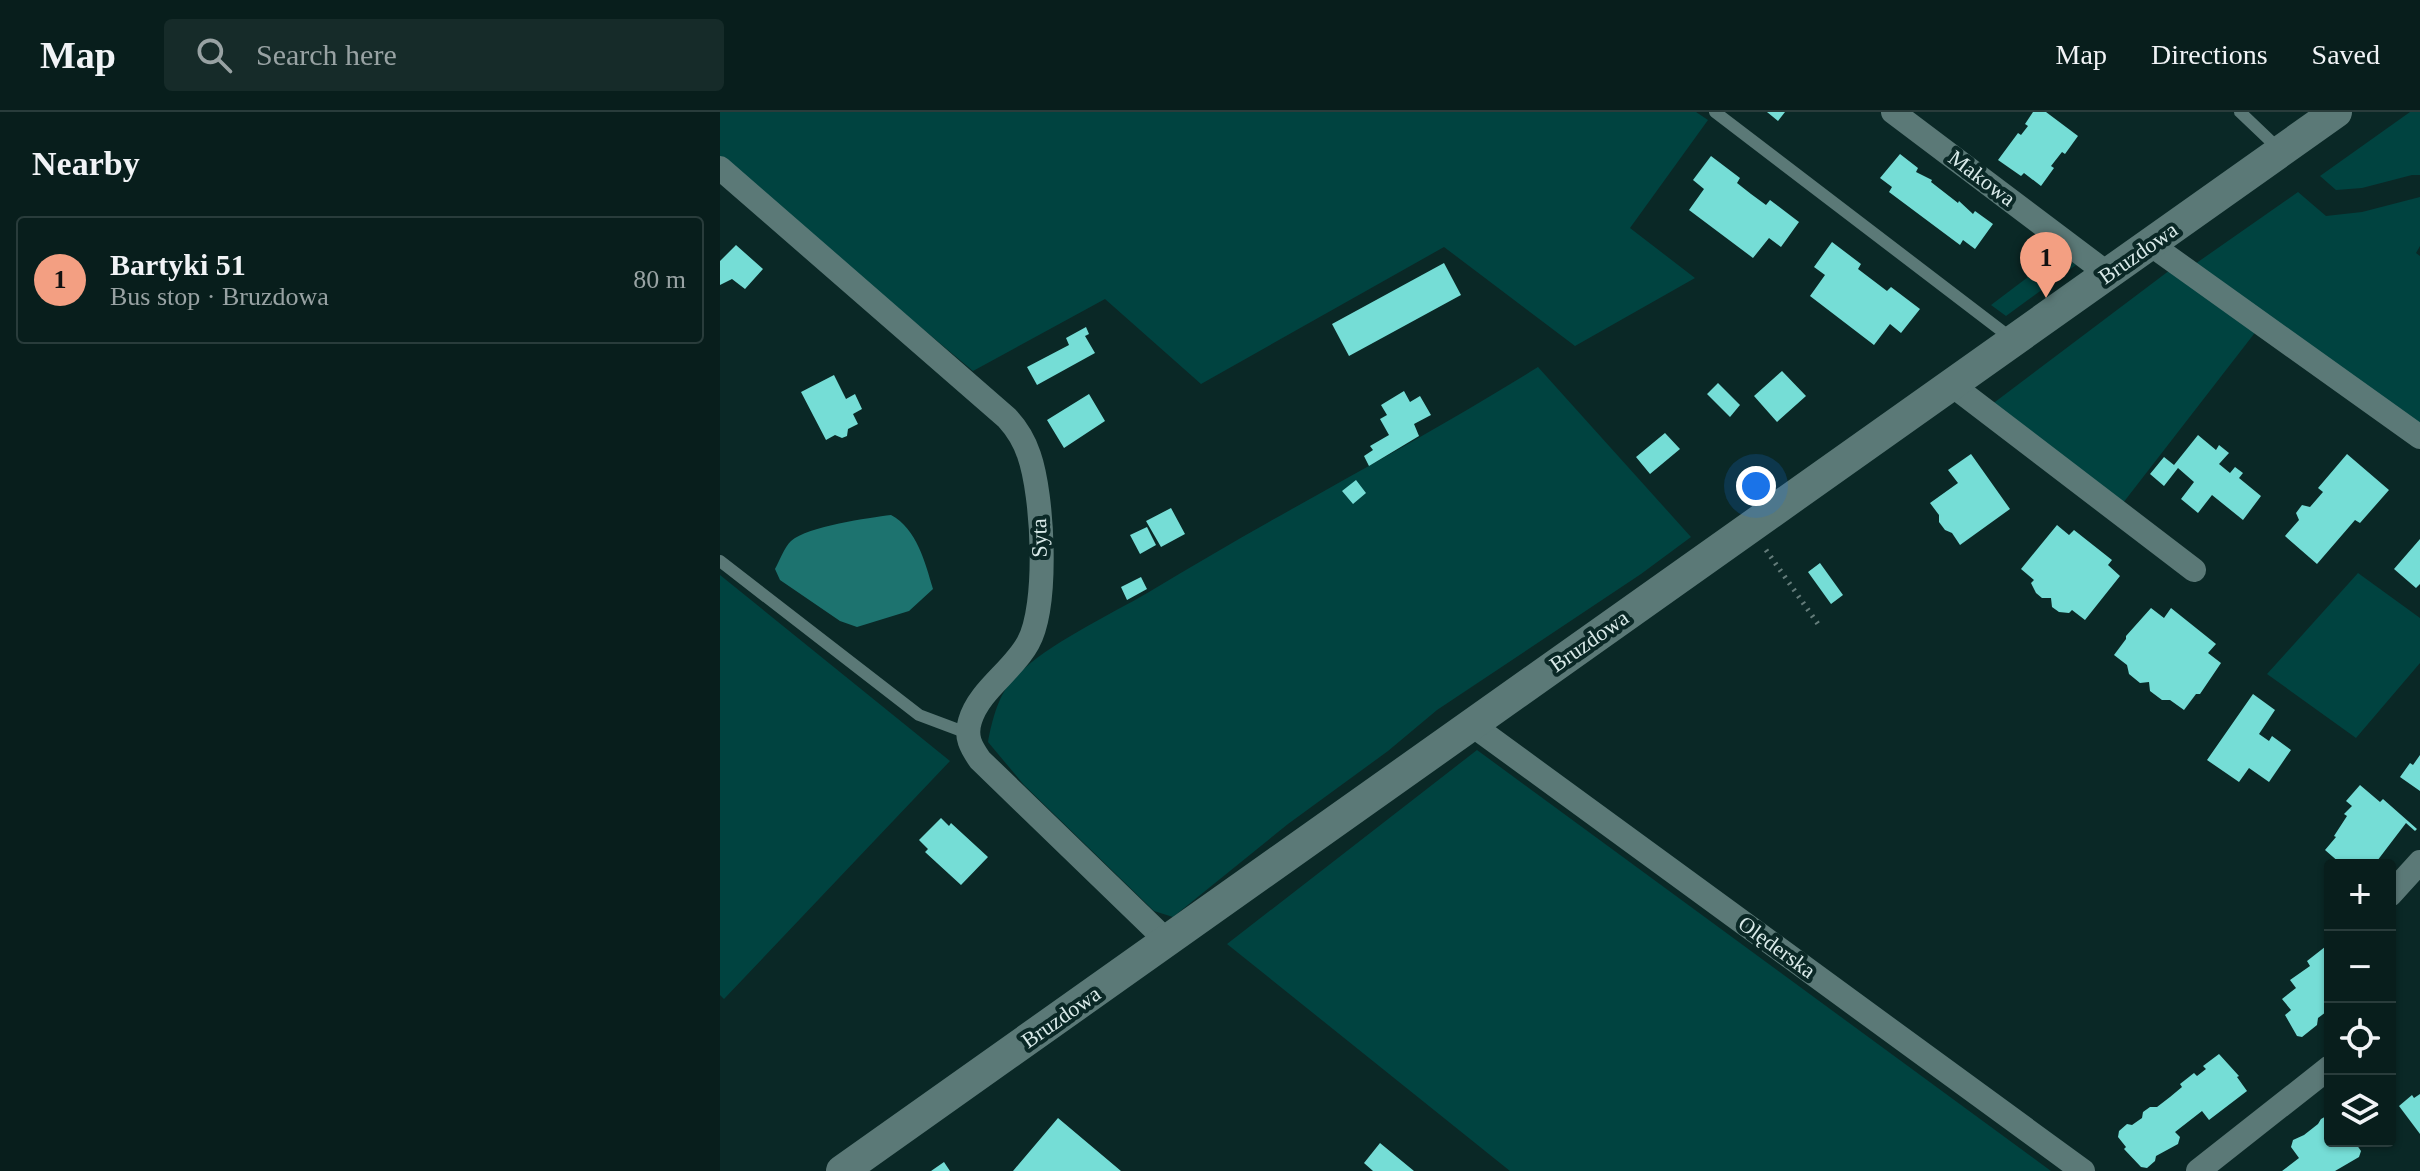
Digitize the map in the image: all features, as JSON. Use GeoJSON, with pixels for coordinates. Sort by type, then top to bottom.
{"type":"FeatureCollection","features":[{"type":"Feature","properties":{"kind":"street","name":"Makowa"},"geometry":{"type":"LineString","coordinates":[[1893,112],[2108,274]]}},
{"type":"Feature","properties":{"kind":"street","name":"Bruzdowa"},"geometry":{"type":"LineString","coordinates":[[842,1171],[2336,112]]}},
{"type":"Feature","properties":{"kind":"street","name":"Syta"},"geometry":{"type":"LineString","coordinates":[[720,168],[1007,418],[1023,439],[1034,473],[1039,510],[1039,604],[1036,624],[1020,655],[980,701],[967,733]]}},
{"type":"Feature","properties":{"kind":"street"},"geometry":{"type":"LineString","coordinates":[[2150,244],[2420,437]]}},
{"type":"Feature","properties":{"kind":"street"},"geometry":{"type":"LineString","coordinates":[[1952,385],[2194,570]]}},
{"type":"Feature","properties":{"kind":"street","name":"Olęderska"},"geometry":{"type":"LineString","coordinates":[[1471,724],[2083,1171]]}},
{"type":"Feature","properties":{"kind":"street"},"geometry":{"type":"LineString","coordinates":[[967,733],[971,747],[980,760],[1167,941]]}},
{"type":"Feature","properties":{"kind":"street"},"geometry":{"type":"LineString","coordinates":[[2396,888],[2420,862]]}},
{"type":"Feature","properties":{"kind":"street"},"geometry":{"type":"LineString","coordinates":[[2198,1171],[2324,1072]]}},
{"type":"Feature","properties":{"kind":"lane"},"geometry":{"type":"LineString","coordinates":[[1715,112],[2014,341]]}},
{"type":"Feature","properties":{"kind":"lane"},"geometry":{"type":"LineString","coordinates":[[2240,112],[2281,151]]}},
{"type":"Feature","properties":{"kind":"lane"},"geometry":{"type":"LineString","coordinates":[[720,561],[919,715],[967,733]]}},
{"type":"Feature","properties":{"kind":"path"},"geometry":{"type":"LineString","coordinates":[[1779,568],[1818,624]]}},
{"type":"Feature","properties":{"kind":"shaded area"},"geometry":{"type":"Polygon","coordinates":[[[720,112],[1696,112],[1708,120],[1630,228],[1695,278],[1575,346],[1444,247],[1201,384],[1105,299],[973,371],[720,159],[720,112]]]}},
{"type":"Feature","properties":{"kind":"shaded area"},"geometry":{"type":"Polygon","coordinates":[[[2410,112],[2420,112],[2420,175],[2362,188],[2336,190],[2320,176],[2410,112]]]}},
{"type":"Feature","properties":{"kind":"shaded area"},"geometry":{"type":"Polygon","coordinates":[[[2298,192],[2326,216],[2362,212],[2420,197],[2420,246],[2416,253],[2420,256],[2420,426],[2195,264],[2298,192]]]}},
{"type":"Feature","properties":{"kind":"shaded area"},"geometry":{"type":"Polygon","coordinates":[[[2060,253],[2076,265],[2006,316],[1991,305],[2060,253]]]}},
{"type":"Feature","properties":{"kind":"shaded area"},"geometry":{"type":"Polygon","coordinates":[[[2170,270],[2257,330],[2123,503],[1991,405],[2170,270]]]}},
{"type":"Feature","properties":{"kind":"shaded area"},"geometry":{"type":"Polygon","coordinates":[[[1538,367],[1691,537],[1641,574],[1437,710],[1173,917],[1154,911],[1024,785],[988,742],[1005,690],[1016,676],[1045,652],[1538,367]]]}},
{"type":"Feature","properties":{"kind":"shaded area"},"geometry":{"type":"Polygon","coordinates":[[[891,515],[914,537],[933,589],[909,611],[857,627],[840,621],[780,580],[775,569],[791,541],[799,536],[839,524],[891,515]]]}},
{"type":"Feature","properties":{"kind":"shaded area"},"geometry":{"type":"Polygon","coordinates":[[[2358,573],[2420,618],[2420,663],[2356,738],[2267,674],[2358,573]]]}},
{"type":"Feature","properties":{"kind":"shaded area"},"geometry":{"type":"Polygon","coordinates":[[[720,575],[950,761],[724,999],[720,995],[720,575]]]}},
{"type":"Feature","properties":{"kind":"shaded area"},"geometry":{"type":"Polygon","coordinates":[[[1477,750],[2051,1171],[1510,1171],[1227,944],[1477,750]]]}},
{"type":"Feature","properties":{"kind":"building"},"geometry":{"type":"Polygon","coordinates":[[[1767,112],[1785,112],[1778,121],[1767,112]]]}},
{"type":"Feature","properties":{"kind":"building"},"geometry":{"type":"Polygon","coordinates":[[[2033,112],[2046,112],[2078,136],[2051,166],[2054,168],[2041,186],[1998,160],[2018,133],[2021,135],[2028,126],[2025,124],[2033,112]]]}},
{"type":"Feature","properties":{"kind":"building"},"geometry":{"type":"Polygon","coordinates":[[[1900,154],[1918,168],[1916,172],[1932,180],[1973,214],[1975,211],[1993,224],[1975,249],[1963,240],[1960,245],[1889,192],[1892,187],[1880,178],[1900,154]]]}},
{"type":"Feature","properties":{"kind":"building"},"geometry":{"type":"Polygon","coordinates":[[[1711,156],[1740,178],[1737,183],[1751,194],[1766,205],[1770,200],[1799,222],[1781,247],[1769,238],[1753,258],[1689,210],[1704,189],[1693,180],[1711,156]]]}},
{"type":"Feature","properties":{"kind":"building"},"geometry":{"type":"Polygon","coordinates":[[[1832,242],[1861,264],[1858,269],[1887,291],[1891,287],[1920,309],[1901,333],[1890,324],[1874,345],[1810,296],[1825,275],[1814,267],[1832,242]]]}},
{"type":"Feature","properties":{"kind":"building"},"geometry":{"type":"Polygon","coordinates":[[[736,245],[763,269],[745,289],[732,279],[720,285],[720,261],[736,245]]]}},
{"type":"Feature","properties":{"kind":"building"},"geometry":{"type":"Polygon","coordinates":[[[1444,263],[1461,295],[1349,356],[1332,324],[1444,263]]]}},
{"type":"Feature","properties":{"kind":"building"},"geometry":{"type":"Polygon","coordinates":[[[1086,327],[1089,334],[1085,336],[1095,353],[1037,385],[1027,367],[1069,345],[1066,338],[1086,327]]]}},
{"type":"Feature","properties":{"kind":"building"},"geometry":{"type":"Polygon","coordinates":[[[1782,371],[1806,396],[1777,422],[1754,396],[1782,371]]]}},
{"type":"Feature","properties":{"kind":"building"},"geometry":{"type":"Polygon","coordinates":[[[834,375],[846,399],[855,394],[862,409],[853,414],[858,424],[848,429],[847,436],[842,438],[835,435],[826,440],[801,392],[834,375]]]}},
{"type":"Feature","properties":{"kind":"building"},"geometry":{"type":"Polygon","coordinates":[[[1718,383],[1740,405],[1730,417],[1707,394],[1718,383]]]}},
{"type":"Feature","properties":{"kind":"building"},"geometry":{"type":"Polygon","coordinates":[[[1404,391],[1410,402],[1420,396],[1431,415],[1414,424],[1419,436],[1369,466],[1364,456],[1373,450],[1370,446],[1389,435],[1380,419],[1387,415],[1381,405],[1404,391]]]}},
{"type":"Feature","properties":{"kind":"building"},"geometry":{"type":"Polygon","coordinates":[[[1089,394],[1105,421],[1064,448],[1047,420],[1089,394]]]}},
{"type":"Feature","properties":{"kind":"building"},"geometry":{"type":"Polygon","coordinates":[[[1665,433],[1680,449],[1650,474],[1636,457],[1665,433]]]}},
{"type":"Feature","properties":{"kind":"building"},"geometry":{"type":"Polygon","coordinates":[[[2198,435],[2216,450],[2219,445],[2229,453],[2219,464],[2230,473],[2235,467],[2243,473],[2239,478],[2261,496],[2243,520],[2212,495],[2198,513],[2181,499],[2194,482],[2178,468],[2164,486],[2150,474],[2164,457],[2174,465],[2198,435]]]}},
{"type":"Feature","properties":{"kind":"building"},"geometry":{"type":"Polygon","coordinates":[[[1971,454],[2010,509],[1960,545],[1939,522],[1939,515],[1930,503],[1958,483],[1948,470],[1971,454]]]}},
{"type":"Feature","properties":{"kind":"building"},"geometry":{"type":"Polygon","coordinates":[[[2347,454],[2389,490],[2360,523],[2355,520],[2317,564],[2285,536],[2299,520],[2296,513],[2302,505],[2310,507],[2323,492],[2318,488],[2347,454]]]}},
{"type":"Feature","properties":{"kind":"building"},"geometry":{"type":"Polygon","coordinates":[[[1356,480],[1366,493],[1353,504],[1342,491],[1356,480]]]}},
{"type":"Feature","properties":{"kind":"building"},"geometry":{"type":"Polygon","coordinates":[[[1171,508],[1185,534],[1161,547],[1146,521],[1171,508]]]}},
{"type":"Feature","properties":{"kind":"building"},"geometry":{"type":"Polygon","coordinates":[[[2057,525],[2069,535],[2074,530],[2112,560],[2108,565],[2120,576],[2085,620],[2072,610],[2069,613],[2059,612],[2052,607],[2051,598],[2042,598],[2036,593],[2031,583],[2034,580],[2021,569],[2057,525]]]}},
{"type":"Feature","properties":{"kind":"building"},"geometry":{"type":"Polygon","coordinates":[[[1147,527],[1156,545],[1140,554],[1130,535],[1147,527]]]}},
{"type":"Feature","properties":{"kind":"building"},"geometry":{"type":"Polygon","coordinates":[[[2420,539],[2420,584],[2416,588],[2394,569],[2420,539]]]}},
{"type":"Feature","properties":{"kind":"building"},"geometry":{"type":"Polygon","coordinates":[[[1820,563],[1843,595],[1831,604],[1808,572],[1820,563]]]}},
{"type":"Feature","properties":{"kind":"building"},"geometry":{"type":"Polygon","coordinates":[[[1141,577],[1147,589],[1127,600],[1121,587],[1141,577]]]}},
{"type":"Feature","properties":{"kind":"building"},"geometry":{"type":"Polygon","coordinates":[[[2151,608],[2164,618],[2171,608],[2216,644],[2208,653],[2221,663],[2200,694],[2196,694],[2184,710],[2150,691],[2149,682],[2140,683],[2129,674],[2127,665],[2114,655],[2151,608]]]}},
{"type":"Feature","properties":{"kind":"building"},"geometry":{"type":"Polygon","coordinates":[[[2253,694],[2275,710],[2259,734],[2269,741],[2272,736],[2291,750],[2269,782],[2249,768],[2239,782],[2207,760],[2253,694]]]}},
{"type":"Feature","properties":{"kind":"building"},"geometry":{"type":"Polygon","coordinates":[[[2420,755],[2420,791],[2400,777],[2420,755]]]}},
{"type":"Feature","properties":{"kind":"building"},"geometry":{"type":"Polygon","coordinates":[[[2360,785],[2380,802],[2383,799],[2417,829],[2415,831],[2406,823],[2379,859],[2335,859],[2325,850],[2336,837],[2347,816],[2344,814],[2352,806],[2346,801],[2360,785]]]}},
{"type":"Feature","properties":{"kind":"building"},"geometry":{"type":"Polygon","coordinates":[[[941,818],[949,826],[951,823],[988,857],[961,885],[925,852],[928,849],[919,840],[941,818]]]}},
{"type":"Feature","properties":{"kind":"building"},"geometry":{"type":"Polygon","coordinates":[[[2324,948],[2324,1014],[2318,1018],[2317,1025],[2302,1037],[2297,1036],[2285,1015],[2291,1010],[2282,999],[2296,988],[2290,980],[2310,966],[2307,961],[2324,948]]]}},
{"type":"Feature","properties":{"kind":"building"},"geometry":{"type":"Polygon","coordinates":[[[2219,1054],[2239,1076],[2247,1091],[2209,1120],[2202,1111],[2175,1132],[2180,1137],[2178,1144],[2156,1156],[2147,1168],[2141,1167],[2124,1149],[2126,1147],[2118,1137],[2119,1131],[2142,1118],[2143,1112],[2150,1107],[2157,1107],[2170,1097],[2182,1087],[2180,1084],[2194,1073],[2197,1076],[2206,1069],[2203,1066],[2219,1054]]]}},
{"type":"Feature","properties":{"kind":"building"},"geometry":{"type":"Polygon","coordinates":[[[2420,1094],[2420,1134],[2399,1106],[2412,1095],[2414,1098],[2420,1094]]]}},
{"type":"Feature","properties":{"kind":"building"},"geometry":{"type":"Polygon","coordinates":[[[2324,1117],[2324,1147],[2358,1147],[2361,1151],[2359,1157],[2335,1171],[2282,1171],[2299,1158],[2291,1147],[2293,1140],[2304,1135],[2324,1117]]]}},
{"type":"Feature","properties":{"kind":"building"},"geometry":{"type":"Polygon","coordinates":[[[1058,1118],[1121,1171],[1013,1171],[1058,1118]]]}},
{"type":"Feature","properties":{"kind":"building"},"geometry":{"type":"Polygon","coordinates":[[[1380,1143],[1414,1171],[1373,1171],[1364,1163],[1380,1143]]]}},
{"type":"Feature","properties":{"kind":"building"},"geometry":{"type":"Polygon","coordinates":[[[944,1162],[950,1171],[931,1171],[944,1162]]]}},
{"type":"Feature","properties":{"kind":"place","name":"Bartyki 51"},"geometry":{"type":"Point","coordinates":[2046,298]}}]}
